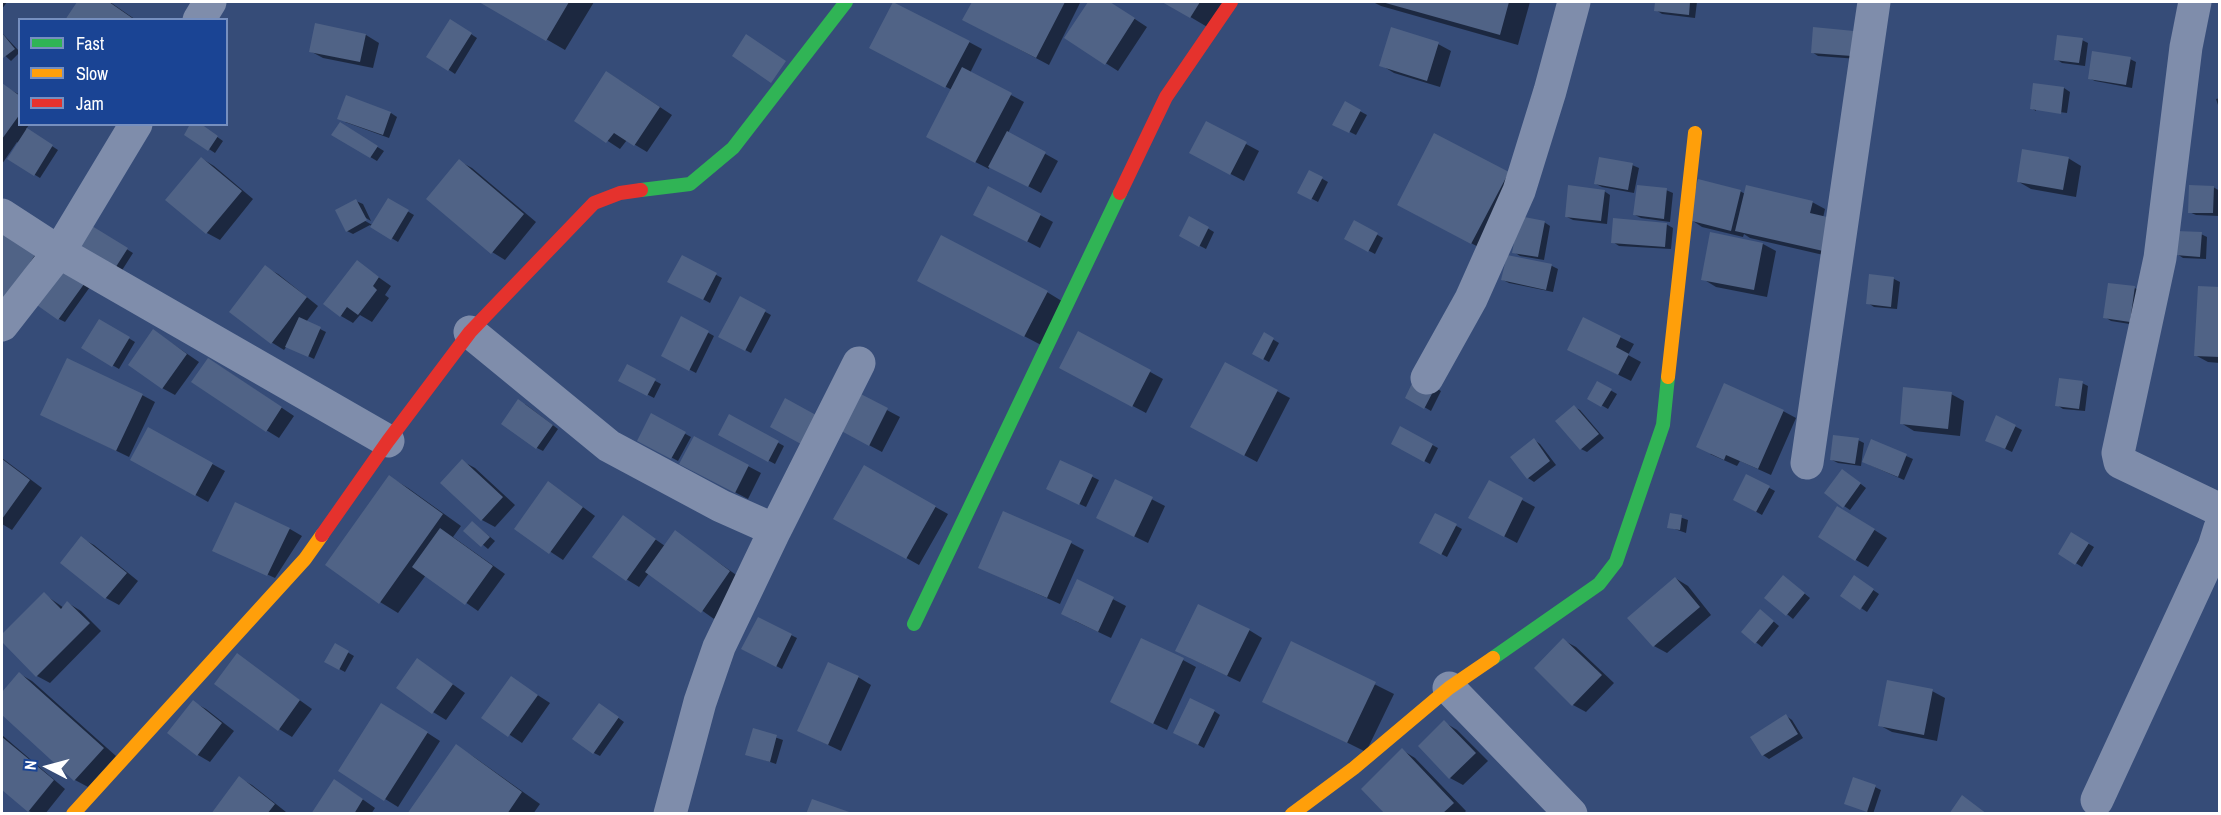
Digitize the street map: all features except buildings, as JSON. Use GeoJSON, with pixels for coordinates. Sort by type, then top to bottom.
{"type":"FeatureCollection","features":[{"type":"Feature","properties":{"kind":"street"},"geometry":{"type":"LineString","coordinates":[[200,18],[210,2]]}},
{"type":"Feature","properties":{"kind":"street"},"geometry":{"type":"LineString","coordinates":[[73,813],[305,559],[388,441],[470,332],[594,203],[620,193],[690,184],[733,148],[846,2]]}},
{"type":"Feature","properties":{"kind":"street"},"geometry":{"type":"LineString","coordinates":[[914,624],[1166,97],[1231,2]]}},
{"type":"Feature","properties":{"kind":"street"},"geometry":{"type":"LineString","coordinates":[[1427,378],[1471,299],[1519,191],[1550,91],[1574,2]]}},
{"type":"Feature","properties":{"kind":"street"},"geometry":{"type":"LineString","coordinates":[[1807,463],[1874,2]]}},
{"type":"Feature","properties":{"kind":"street"},"geometry":{"type":"LineString","coordinates":[[2195,2],[2186,47],[2160,258],[2118,453],[2120,462],[2214,507],[2220,513]]}},
{"type":"Feature","properties":{"kind":"street"},"geometry":{"type":"LineString","coordinates":[[2,325],[59,252],[135,126]]}},
{"type":"Feature","properties":{"kind":"street"},"geometry":{"type":"LineString","coordinates":[[1292,813],[1354,768],[1449,688],[1599,584],[1616,562],[1663,425],[1695,133]]}},
{"type":"Feature","properties":{"kind":"street"},"geometry":{"type":"LineString","coordinates":[[2,214],[59,252],[388,441]]}},
{"type":"Feature","properties":{"kind":"street"},"geometry":{"type":"LineString","coordinates":[[470,332],[609,446],[721,506],[775,530]]}},
{"type":"Feature","properties":{"kind":"street"},"geometry":{"type":"LineString","coordinates":[[670,813],[700,702],[719,647],[859,363]]}},
{"type":"Feature","properties":{"kind":"street"},"geometry":{"type":"LineString","coordinates":[[2097,800],[2214,547],[2220,528]]}},
{"type":"Feature","properties":{"kind":"street"},"geometry":{"type":"LineString","coordinates":[[1449,688],[1559,808]]}},
{"type":"Feature","properties":{"kind":"traffic: fast"},"geometry":{"type":"LineString","coordinates":[[641,190],[690,184],[733,148],[846,2]]}},
{"type":"Feature","properties":{"kind":"traffic: fast"},"geometry":{"type":"LineString","coordinates":[[914,624],[1120,193]]}},
{"type":"Feature","properties":{"kind":"traffic: fast"},"geometry":{"type":"LineString","coordinates":[[1493,658],[1599,584],[1616,562],[1663,425],[1668,377]]}},
{"type":"Feature","properties":{"kind":"traffic: slow"},"geometry":{"type":"LineString","coordinates":[[1668,377],[1695,133]]}},
{"type":"Feature","properties":{"kind":"traffic: slow"},"geometry":{"type":"LineString","coordinates":[[73,814],[305,559],[322,535]]}},
{"type":"Feature","properties":{"kind":"traffic: slow"},"geometry":{"type":"LineString","coordinates":[[1292,814],[1354,768],[1449,688],[1493,658]]}},
{"type":"Feature","properties":{"kind":"traffic: jam"},"geometry":{"type":"LineString","coordinates":[[1120,193],[1166,97],[1231,2]]}},
{"type":"Feature","properties":{"kind":"traffic: jam"},"geometry":{"type":"LineString","coordinates":[[322,535],[388,441],[470,332],[594,203],[620,193],[641,190]]}}]}
